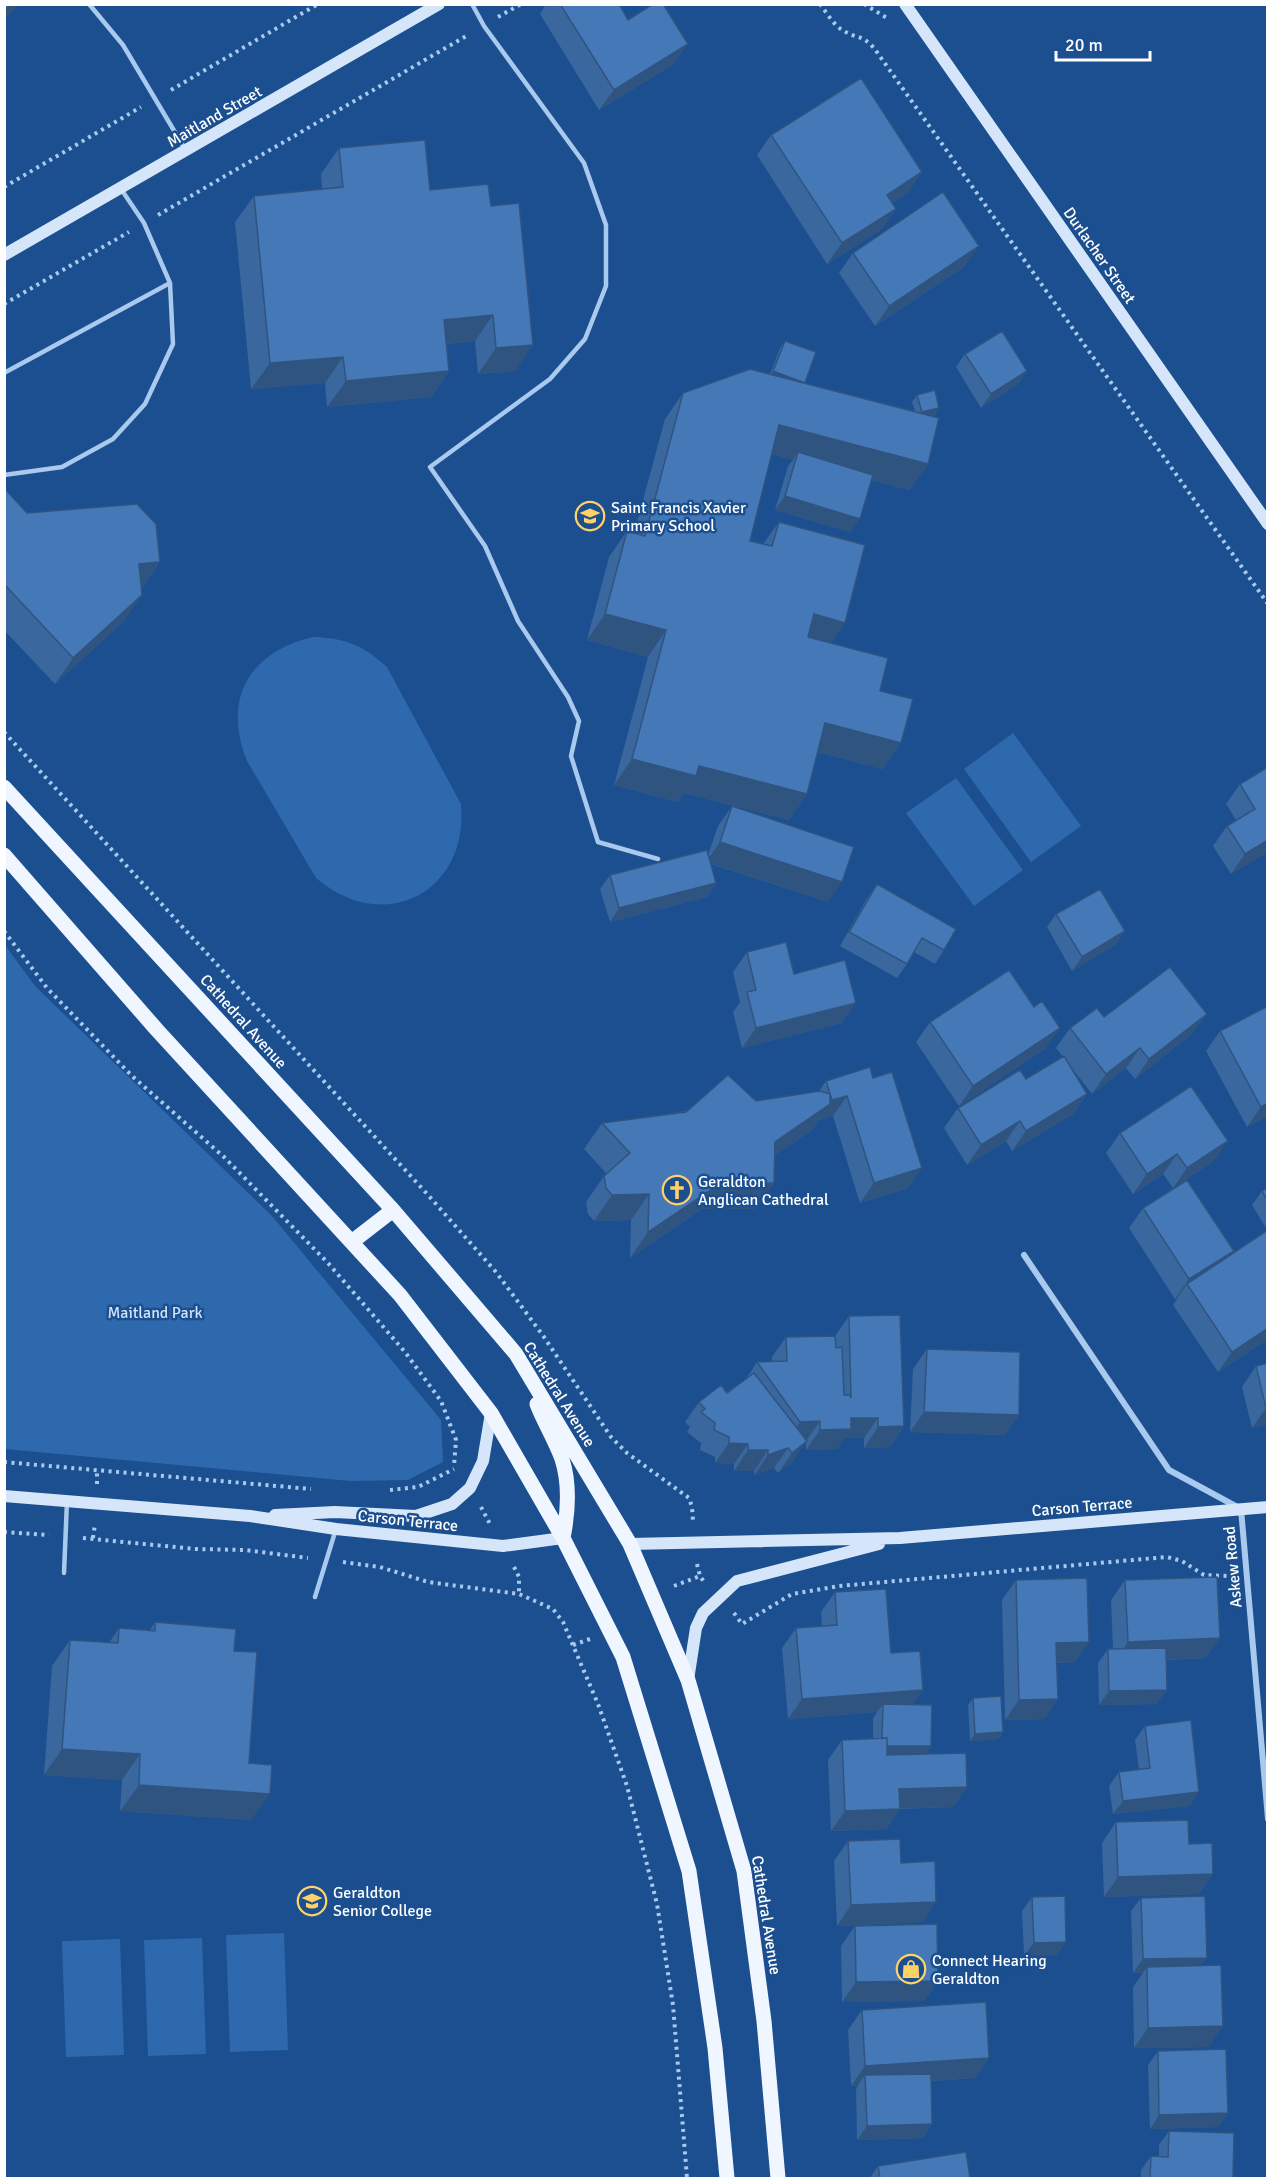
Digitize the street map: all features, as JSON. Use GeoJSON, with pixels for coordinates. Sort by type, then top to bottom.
{"type":"FeatureCollection","features":[{"type":"Feature","properties":{"kind":"main road","name":"Durlacher Street"},"geometry":{"type":"LineString","coordinates":[[905,4],[1268,524]]}},
{"type":"Feature","properties":{"kind":"main road","name":"Maitland Street"},"geometry":{"type":"LineString","coordinates":[[4,255],[432,6]]}},
{"type":"Feature","properties":{"kind":"main road","name":"Cathedral Avenue"},"geometry":{"type":"LineString","coordinates":[[4,787],[393,1210],[516,1354],[630,1544],[688,1680],[744,1871],[764,2021],[778,2178]]}},
{"type":"Feature","properties":{"kind":"main road"},"geometry":{"type":"LineString","coordinates":[[4,855],[157,1030],[353,1241],[400,1295],[490,1413],[563,1538],[623,1657],[689,1871],[715,2048],[727,2178]]}},
{"type":"Feature","properties":{"kind":"main road"},"geometry":{"type":"LineString","coordinates":[[353,1241],[393,1210]]}},
{"type":"Feature","properties":{"kind":"main road"},"geometry":{"type":"LineString","coordinates":[[516,1354],[562,1461],[567,1515],[563,1538]]}},
{"type":"Feature","properties":{"kind":"main road","name":"Carson Terrace"},"geometry":{"type":"LineString","coordinates":[[250,1516],[335,1512],[416,1516],[452,1504],[470,1488],[483,1461],[490,1413]]}},
{"type":"Feature","properties":{"kind":"main road","name":"Carson Terrace"},"geometry":{"type":"LineString","coordinates":[[4,1496],[250,1516],[336,1530],[503,1546],[563,1538]]}},
{"type":"Feature","properties":{"kind":"main road","name":"Carson Terrace"},"geometry":{"type":"LineString","coordinates":[[630,1544],[900,1538],[1268,1507]]}},
{"type":"Feature","properties":{"kind":"main road","name":"Carson Terrace"},"geometry":{"type":"LineString","coordinates":[[688,1680],[696,1628],[703,1614],[737,1581],[900,1538]]}},
{"type":"Feature","properties":{"kind":"street","name":"Askew Road"},"geometry":{"type":"LineString","coordinates":[[1024,1255],[1169,1470],[1241,1509],[1268,1819]]}},
{"type":"Feature","properties":{"kind":"lane"},"geometry":{"type":"LineString","coordinates":[[89,4],[123,45],[186,151]]}},
{"type":"Feature","properties":{"kind":"lane"},"geometry":{"type":"LineString","coordinates":[[472,4],[484,26],[584,163],[606,225],[606,285],[585,339],[550,379],[430,466],[485,546],[518,621],[568,697],[579,721],[571,756],[598,842],[658,859]]}},
{"type":"Feature","properties":{"kind":"lane"},"geometry":{"type":"LineString","coordinates":[[4,475],[63,467],[113,439],[145,404],[173,344],[170,283],[144,223],[121,189]]}},
{"type":"Feature","properties":{"kind":"lane"},"geometry":{"type":"LineString","coordinates":[[4,373],[170,283]]}},
{"type":"Feature","properties":{"kind":"lane"},"geometry":{"type":"LineString","coordinates":[[64,1573],[67,1501]]}},
{"type":"Feature","properties":{"kind":"lane"},"geometry":{"type":"LineString","coordinates":[[315,1597],[336,1530]]}},
{"type":"Feature","properties":{"kind":"path"},"geometry":{"type":"LineString","coordinates":[[4,304],[521,4]]}},
{"type":"Feature","properties":{"kind":"path"},"geometry":{"type":"LineString","coordinates":[[820,4],[840,29],[861,36],[874,48],[1268,604]]}},
{"type":"Feature","properties":{"kind":"path"},"geometry":{"type":"LineString","coordinates":[[4,732],[413,1178],[496,1272],[544,1337],[611,1437],[627,1453],[689,1498],[692,1518]]}},
{"type":"Feature","properties":{"kind":"path"},"geometry":{"type":"LineString","coordinates":[[4,932],[47,988],[132,1076],[224,1157],[328,1263],[405,1352],[441,1401],[456,1440],[454,1469],[418,1487],[388,1491]]}},
{"type":"Feature","properties":{"kind":"path"},"geometry":{"type":"LineString","coordinates":[[4,1462],[311,1489]]}},
{"type":"Feature","properties":{"kind":"path"},"geometry":{"type":"LineString","coordinates":[[97,1485],[98,1469]]}},
{"type":"Feature","properties":{"kind":"path"},"geometry":{"type":"LineString","coordinates":[[93,1538],[95,1523]]}},
{"type":"Feature","properties":{"kind":"path"},"geometry":{"type":"LineString","coordinates":[[4,1532],[93,1538],[195,1549],[245,1550],[380,1567],[428,1582],[519,1594],[554,1609],[563,1622],[598,1704],[627,1786],[657,1904],[673,2005],[687,2178]]}},
{"type":"Feature","properties":{"kind":"path"},"geometry":{"type":"LineString","coordinates":[[731,1610],[741,1624],[792,1594],[839,1586],[1167,1557],[1182,1561],[1204,1575],[1224,1576]]}},
{"type":"Feature","properties":{"kind":"path"},"geometry":{"type":"LineString","coordinates":[[696,1558],[700,1576],[709,1588]]}},
{"type":"Feature","properties":{"kind":"path"},"geometry":{"type":"LineString","coordinates":[[672,1587],[700,1576]]}},
{"type":"Feature","properties":{"kind":"path"},"geometry":{"type":"LineString","coordinates":[[519,1578],[519,1594]]}},
{"type":"Feature","properties":{"kind":"path"},"geometry":{"type":"LineString","coordinates":[[573,1645],[589,1640]]}},
{"type":"Feature","properties":{"kind":"green space"},"geometry":{"type":"Polygon","coordinates":[[[313,637],[335,639],[353,644],[370,653],[387,667],[461,804],[460,835],[451,861],[436,882],[417,896],[393,904],[368,903],[342,895],[316,878],[247,761],[240,738],[238,718],[240,698],[247,681],[257,666],[272,654],[291,644],[313,637]]]}},
{"type":"Feature","properties":{"kind":"green space"},"geometry":{"type":"Polygon","coordinates":[[[1013,733],[1081,826],[1031,862],[964,769],[1013,733]]]}},
{"type":"Feature","properties":{"kind":"green space"},"geometry":{"type":"Polygon","coordinates":[[[956,778],[1023,870],[974,906],[906,813],[956,778]]]}},
{"type":"Feature","properties":{"kind":"green space","name":"Maitland Park"},"geometry":{"type":"Polygon","coordinates":[[[5,945],[35,986],[272,1216],[441,1420],[443,1462],[408,1480],[350,1481],[5,1449],[5,945]]]}},
{"type":"Feature","properties":{"kind":"green space"},"geometry":{"type":"Polygon","coordinates":[[[284,1933],[288,2050],[230,2052],[226,1935],[284,1933]]]}},
{"type":"Feature","properties":{"kind":"green space"},"geometry":{"type":"Polygon","coordinates":[[[202,1938],[206,2054],[148,2056],[144,1940],[202,1938]]]}},
{"type":"Feature","properties":{"kind":"green space"},"geometry":{"type":"Polygon","coordinates":[[[120,1939],[124,2055],[66,2057],[62,1941],[120,1939]]]}},
{"type":"Feature","properties":{"kind":"building"},"geometry":{"type":"Polygon","coordinates":[[[560,4],[619,4],[628,20],[653,4],[663,4],[688,44],[614,90],[560,4]]]}},
{"type":"Feature","properties":{"kind":"building"},"geometry":{"type":"Polygon","coordinates":[[[861,78],[922,172],[887,195],[896,209],[842,243],[771,135],[861,78]]]}},
{"type":"Feature","properties":{"kind":"building"},"geometry":{"type":"Polygon","coordinates":[[[425,140],[430,190],[488,184],[491,206],[519,203],[533,345],[496,348],[493,315],[444,320],[449,371],[346,381],[343,357],[270,363],[254,196],[343,187],[339,148],[425,140]]]}},
{"type":"Feature","properties":{"kind":"building"},"geometry":{"type":"Polygon","coordinates":[[[943,192],[979,246],[889,306],[853,253],[943,192]]]}},
{"type":"Feature","properties":{"kind":"building"},"geometry":{"type":"Polygon","coordinates":[[[1002,331],[1027,371],[991,394],[965,354],[1002,331]]]}},
{"type":"Feature","properties":{"kind":"building"},"geometry":{"type":"Polygon","coordinates":[[[785,341],[816,352],[805,383],[773,371],[785,341]]]}},
{"type":"Feature","properties":{"kind":"building"},"geometry":{"type":"Polygon","coordinates":[[[750,369],[939,418],[928,464],[779,425],[750,541],[772,546],[779,522],[865,545],[845,623],[814,614],[808,637],[888,658],[880,691],[913,699],[901,743],[825,723],[807,794],[699,766],[696,776],[632,759],[666,630],[605,614],[627,531],[645,536],[683,393],[750,369]]]}},
{"type":"Feature","properties":{"kind":"building"},"geometry":{"type":"Polygon","coordinates":[[[935,390],[939,408],[922,412],[917,395],[935,390]]]}},
{"type":"Feature","properties":{"kind":"building"},"geometry":{"type":"Polygon","coordinates":[[[798,452],[873,475],[860,519],[785,496],[798,452]]]}},
{"type":"Feature","properties":{"kind":"building"},"geometry":{"type":"Polygon","coordinates":[[[4,488],[27,513],[137,504],[156,524],[160,562],[139,564],[142,595],[73,658],[4,584],[4,488]]]}},
{"type":"Feature","properties":{"kind":"building"},"geometry":{"type":"Polygon","coordinates":[[[1268,767],[1268,840],[1245,854],[1227,826],[1255,809],[1240,784],[1268,767]]]}},
{"type":"Feature","properties":{"kind":"building"},"geometry":{"type":"Polygon","coordinates":[[[732,806],[854,847],[842,882],[720,842],[732,806]]]}},
{"type":"Feature","properties":{"kind":"building"},"geometry":{"type":"Polygon","coordinates":[[[707,850],[716,883],[619,908],[610,875],[707,850]]]}},
{"type":"Feature","properties":{"kind":"building"},"geometry":{"type":"Polygon","coordinates":[[[877,884],[956,929],[944,950],[922,938],[907,964],[849,932],[877,884]]]}},
{"type":"Feature","properties":{"kind":"building"},"geometry":{"type":"Polygon","coordinates":[[[1100,889],[1125,931],[1082,957],[1056,914],[1100,889]]]}},
{"type":"Feature","properties":{"kind":"building"},"geometry":{"type":"Polygon","coordinates":[[[786,942],[794,974],[845,960],[856,1003],[756,1028],[747,992],[756,990],[747,952],[786,942]]]}},
{"type":"Feature","properties":{"kind":"building"},"geometry":{"type":"Polygon","coordinates":[[[1170,967],[1207,1014],[1149,1059],[1140,1048],[1106,1074],[1070,1028],[1097,1008],[1104,1017],[1170,967]]]}},
{"type":"Feature","properties":{"kind":"building"},"geometry":{"type":"Polygon","coordinates":[[[1009,970],[1034,1007],[1042,1001],[1060,1028],[973,1086],[930,1022],[1009,970]]]}},
{"type":"Feature","properties":{"kind":"building"},"geometry":{"type":"Polygon","coordinates":[[[1268,1006],[1268,1103],[1261,1107],[1220,1031],[1268,1006]]]}},
{"type":"Feature","properties":{"kind":"building"},"geometry":{"type":"Polygon","coordinates":[[[1064,1056],[1087,1094],[1026,1131],[1020,1121],[981,1145],[958,1108],[1020,1070],[1026,1079],[1064,1056]]]}},
{"type":"Feature","properties":{"kind":"building"},"geometry":{"type":"Polygon","coordinates":[[[870,1067],[873,1078],[892,1072],[922,1168],[874,1183],[847,1096],[832,1100],[826,1081],[870,1067]]]}},
{"type":"Feature","properties":{"kind":"building","name":"Geraldton Anglican Cathedral"},"geometry":{"type":"Polygon","coordinates":[[[728,1075],[756,1101],[820,1091],[830,1094],[830,1104],[775,1142],[774,1183],[721,1183],[648,1232],[649,1194],[612,1195],[606,1188],[604,1176],[630,1153],[602,1123],[686,1112],[728,1075]]]}},
{"type":"Feature","properties":{"kind":"building"},"geometry":{"type":"Polygon","coordinates":[[[1191,1086],[1228,1141],[1187,1168],[1177,1154],[1147,1174],[1120,1133],[1191,1086]]]}},
{"type":"Feature","properties":{"kind":"building"},"geometry":{"type":"Polygon","coordinates":[[[1187,1180],[1234,1251],[1189,1279],[1143,1208],[1187,1180]]]}},
{"type":"Feature","properties":{"kind":"building"},"geometry":{"type":"Polygon","coordinates":[[[1268,1188],[1268,1201],[1262,1191],[1268,1188]]]}},
{"type":"Feature","properties":{"kind":"building"},"geometry":{"type":"Polygon","coordinates":[[[1268,1230],[1268,1328],[1232,1352],[1187,1284],[1268,1230]]]}},
{"type":"Feature","properties":{"kind":"building"},"geometry":{"type":"Polygon","coordinates":[[[900,1315],[904,1426],[878,1427],[878,1418],[851,1418],[851,1429],[820,1430],[820,1421],[800,1422],[757,1362],[787,1361],[786,1337],[835,1336],[836,1348],[842,1347],[844,1395],[850,1395],[851,1398],[849,1316],[900,1315]]]}},
{"type":"Feature","properties":{"kind":"building"},"geometry":{"type":"Polygon","coordinates":[[[927,1349],[1020,1352],[1019,1415],[924,1412],[927,1349]]]}},
{"type":"Feature","properties":{"kind":"building"},"geometry":{"type":"Polygon","coordinates":[[[1268,1363],[1268,1407],[1266,1408],[1256,1366],[1268,1363]]]}},
{"type":"Feature","properties":{"kind":"building"},"geometry":{"type":"Polygon","coordinates":[[[754,1373],[807,1441],[792,1453],[788,1448],[768,1455],[768,1450],[748,1450],[748,1444],[729,1443],[729,1437],[714,1430],[715,1423],[701,1412],[705,1409],[699,1402],[721,1385],[727,1393],[754,1373]]]}},
{"type":"Feature","properties":{"kind":"building"},"geometry":{"type":"Polygon","coordinates":[[[1217,1577],[1220,1638],[1128,1642],[1125,1580],[1217,1577]]]}},
{"type":"Feature","properties":{"kind":"building"},"geometry":{"type":"Polygon","coordinates":[[[1087,1578],[1089,1642],[1056,1643],[1058,1699],[1019,1700],[1016,1580],[1087,1578]]]}},
{"type":"Feature","properties":{"kind":"building"},"geometry":{"type":"Polygon","coordinates":[[[886,1589],[891,1653],[920,1651],[923,1690],[802,1699],[796,1628],[837,1625],[835,1592],[886,1589]]]}},
{"type":"Feature","properties":{"kind":"building"},"geometry":{"type":"Polygon","coordinates":[[[155,1622],[236,1629],[234,1651],[257,1652],[249,1763],[272,1765],[270,1794],[139,1785],[140,1754],[62,1749],[70,1640],[118,1643],[119,1628],[155,1631],[155,1622]]]}},
{"type":"Feature","properties":{"kind":"building"},"geometry":{"type":"Polygon","coordinates":[[[1166,1648],[1167,1690],[1109,1691],[1108,1649],[1166,1648]]]}},
{"type":"Feature","properties":{"kind":"building"},"geometry":{"type":"Polygon","coordinates":[[[1001,1696],[1003,1732],[975,1734],[973,1698],[1001,1696]]]}},
{"type":"Feature","properties":{"kind":"building"},"geometry":{"type":"Polygon","coordinates":[[[883,1704],[932,1705],[931,1746],[887,1746],[887,1738],[882,1738],[883,1704]]]}},
{"type":"Feature","properties":{"kind":"building"},"geometry":{"type":"Polygon","coordinates":[[[1191,1720],[1199,1792],[1123,1801],[1119,1772],[1150,1768],[1145,1726],[1191,1720]]]}},
{"type":"Feature","properties":{"kind":"building"},"geometry":{"type":"Polygon","coordinates":[[[887,1738],[887,1755],[966,1753],[967,1787],[899,1789],[900,1809],[845,1811],[842,1740],[887,1738]]]}},
{"type":"Feature","properties":{"kind":"building"},"geometry":{"type":"Polygon","coordinates":[[[1188,1820],[1189,1844],[1212,1843],[1213,1874],[1118,1877],[1116,1822],[1188,1820]]]}},
{"type":"Feature","properties":{"kind":"building"},"geometry":{"type":"Polygon","coordinates":[[[900,1839],[901,1863],[935,1861],[936,1902],[851,1905],[848,1841],[900,1839]]]}},
{"type":"Feature","properties":{"kind":"building"},"geometry":{"type":"Polygon","coordinates":[[[1065,1896],[1066,1942],[1034,1943],[1032,1897],[1065,1896]]]}},
{"type":"Feature","properties":{"kind":"building"},"geometry":{"type":"Polygon","coordinates":[[[1205,1896],[1207,1958],[1143,1959],[1141,1898],[1205,1896]]]}},
{"type":"Feature","properties":{"kind":"building"},"geometry":{"type":"Polygon","coordinates":[[[937,1924],[938,1981],[856,1982],[855,1926],[937,1924]]]}},
{"type":"Feature","properties":{"kind":"building"},"geometry":{"type":"Polygon","coordinates":[[[1221,1965],[1223,2026],[1148,2028],[1147,1967],[1221,1965]]]}},
{"type":"Feature","properties":{"kind":"building"},"geometry":{"type":"Polygon","coordinates":[[[986,2002],[989,2058],[865,2066],[862,2010],[986,2002]]]}},
{"type":"Feature","properties":{"kind":"building"},"geometry":{"type":"Polygon","coordinates":[[[1226,2049],[1228,2113],[1159,2115],[1158,2051],[1226,2049]]]}},
{"type":"Feature","properties":{"kind":"building"},"geometry":{"type":"Polygon","coordinates":[[[931,2074],[932,2124],[867,2126],[865,2075],[931,2074]]]}},
{"type":"Feature","properties":{"kind":"building"},"geometry":{"type":"Polygon","coordinates":[[[1169,2131],[1234,2133],[1233,2178],[1150,2178],[1151,2156],[1168,2157],[1169,2131]]]}},
{"type":"Feature","properties":{"kind":"building"},"geometry":{"type":"Polygon","coordinates":[[[966,2152],[970,2178],[880,2178],[878,2166],[966,2152]]]}},
{"type":"Feature","properties":{"kind":"place","name":"Saint Francis Xavier Primary School"},"geometry":{"type":"Point","coordinates":[590,516]}},
{"type":"Feature","properties":{"kind":"place","name":"Geraldton Anglican Cathedral"},"geometry":{"type":"Point","coordinates":[677,1190]}},
{"type":"Feature","properties":{"kind":"place","name":"Geraldton Senior College"},"geometry":{"type":"Point","coordinates":[312,1901]}},
{"type":"Feature","properties":{"kind":"place","name":"Connect Hearing Geraldton"},"geometry":{"type":"Point","coordinates":[911,1969]}}]}
